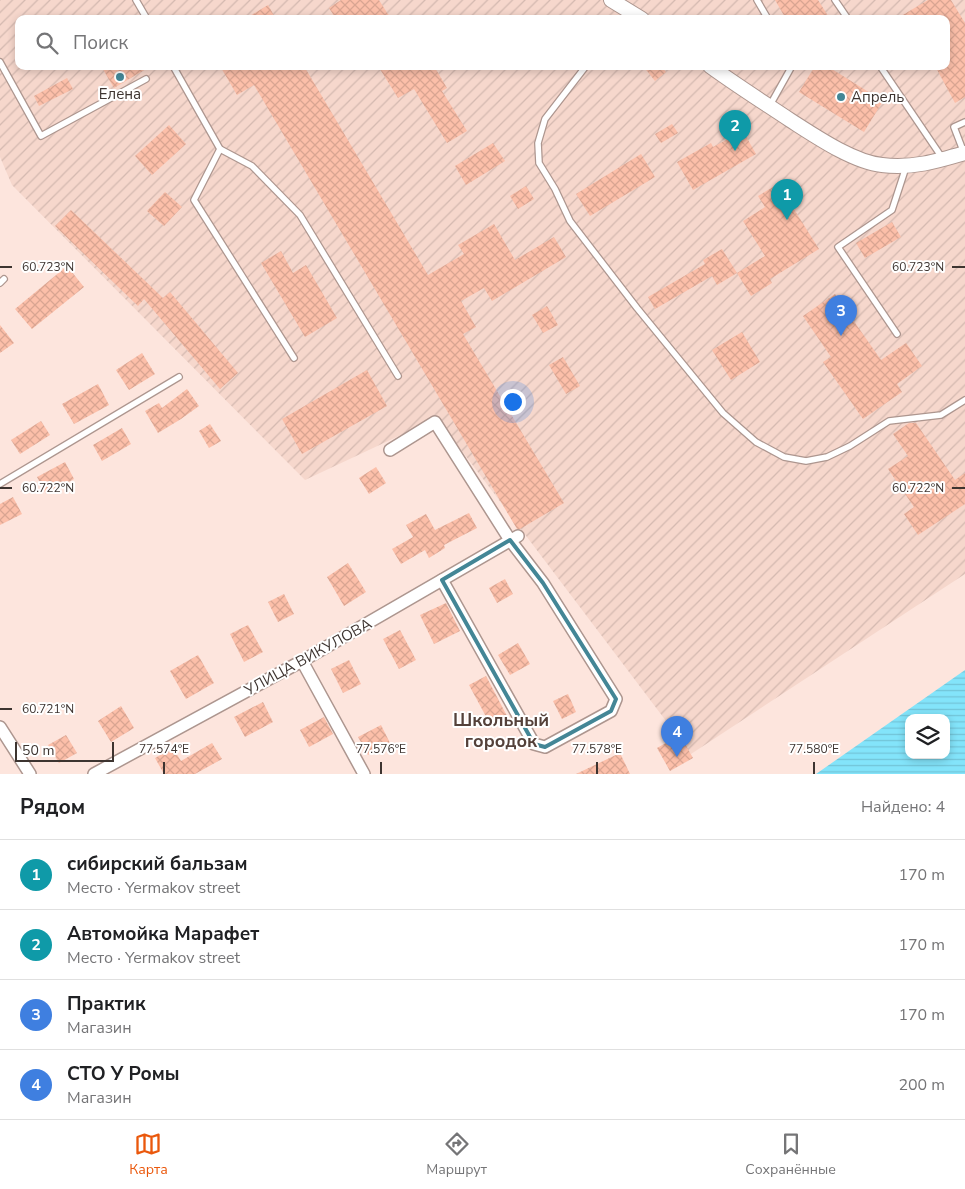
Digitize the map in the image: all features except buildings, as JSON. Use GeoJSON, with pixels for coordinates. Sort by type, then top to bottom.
{"type":"FeatureCollection","features":[{"type":"Feature","properties":{"kind":"street"},"geometry":{"type":"LineString","coordinates":[[610,0],[626,15]]}},
{"type":"Feature","properties":{"kind":"street"},"geometry":{"type":"LineString","coordinates":[[716,70],[824,142],[860,159],[880,165],[906,167],[964,153]]}},
{"type":"Feature","properties":{"kind":"street"},"geometry":{"type":"LineString","coordinates":[[390,450],[435,422],[514,538],[616,699],[610,711],[545,747],[534,744],[442,580]]}},
{"type":"Feature","properties":{"kind":"street","name":"УЛИЦА ВИКУЛОВА"},"geometry":{"type":"LineString","coordinates":[[94,774],[302,661],[514,538]]}},
{"type":"Feature","properties":{"kind":"street"},"geometry":{"type":"LineString","coordinates":[[302,661],[364,774]]}},
{"type":"Feature","properties":{"kind":"street"},"geometry":{"type":"LineString","coordinates":[[0,727],[30,774]]}},
{"type":"Feature","properties":{"kind":"lane"},"geometry":{"type":"LineString","coordinates":[[136,0],[145,15]]}},
{"type":"Feature","properties":{"kind":"lane"},"geometry":{"type":"LineString","coordinates":[[757,0],[766,15]]}},
{"type":"Feature","properties":{"kind":"lane"},"geometry":{"type":"LineString","coordinates":[[835,0],[845,15]]}},
{"type":"Feature","properties":{"kind":"lane"},"geometry":{"type":"LineString","coordinates":[[0,62],[42,136],[146,79]]}},
{"type":"Feature","properties":{"kind":"lane"},"geometry":{"type":"LineString","coordinates":[[175,70],[220,149],[252,166],[300,215],[398,376]]}},
{"type":"Feature","properties":{"kind":"lane"},"geometry":{"type":"LineString","coordinates":[[583,70],[545,118],[538,143],[540,163],[570,221],[637,308],[723,413],[756,442],[784,457],[806,461],[827,457],[850,446],[889,421],[941,415],[965,400]]}},
{"type":"Feature","properties":{"kind":"lane"},"geometry":{"type":"LineString","coordinates":[[769,107],[790,70]]}},
{"type":"Feature","properties":{"kind":"lane"},"geometry":{"type":"LineString","coordinates":[[883,70],[943,159]]}},
{"type":"Feature","properties":{"kind":"lane"},"geometry":{"type":"LineString","coordinates":[[964,153],[954,127],[965,122]]}},
{"type":"Feature","properties":{"kind":"lane"},"geometry":{"type":"LineString","coordinates":[[220,149],[194,200],[294,358]]}},
{"type":"Feature","properties":{"kind":"lane"},"geometry":{"type":"LineString","coordinates":[[897,334],[838,247],[892,210],[906,167]]}},
{"type":"Feature","properties":{"kind":"lane"},"geometry":{"type":"LineString","coordinates":[[0,484],[179,377]]}},
{"type":"Feature","properties":{"kind":"highlighted area"},"geometry":{"type":"Polygon","coordinates":[[[510,540],[543,583],[616,699],[611,711],[545,747],[534,744],[442,580],[510,540]]]}},
{"type":"Feature","properties":{"kind":"shaded area"},"geometry":{"type":"Polygon","coordinates":[[[0,0],[965,0],[965,574],[691,754],[437,418],[305,480],[12,185],[0,157],[0,0]]]}},
{"type":"Feature","properties":{"kind":"water"},"geometry":{"type":"Polygon","coordinates":[[[965,670],[965,774],[816,774],[965,670]]]}},
{"type":"Feature","properties":{"kind":"place","name":"Елена"},"geometry":{"type":"Point","coordinates":[120,77]}},
{"type":"Feature","properties":{"kind":"place","name":"Апрель"},"geometry":{"type":"Point","coordinates":[841,97]}},
{"type":"Feature","properties":{"kind":"place","name":"Автомойка Марафет"},"geometry":{"type":"Point","coordinates":[735,151]}},
{"type":"Feature","properties":{"kind":"place","name":"сибирский бальзам"},"geometry":{"type":"Point","coordinates":[787,220]}},
{"type":"Feature","properties":{"kind":"place","name":"Практик"},"geometry":{"type":"Point","coordinates":[841,336]}},
{"type":"Feature","properties":{"kind":"place","name":"СТО У Ромы"},"geometry":{"type":"Point","coordinates":[677,757]}},
{"type":"Feature","properties":{"kind":"district","name":"Школьный городок"},"geometry":{"type":"Point","coordinates":[501,730]}}]}
